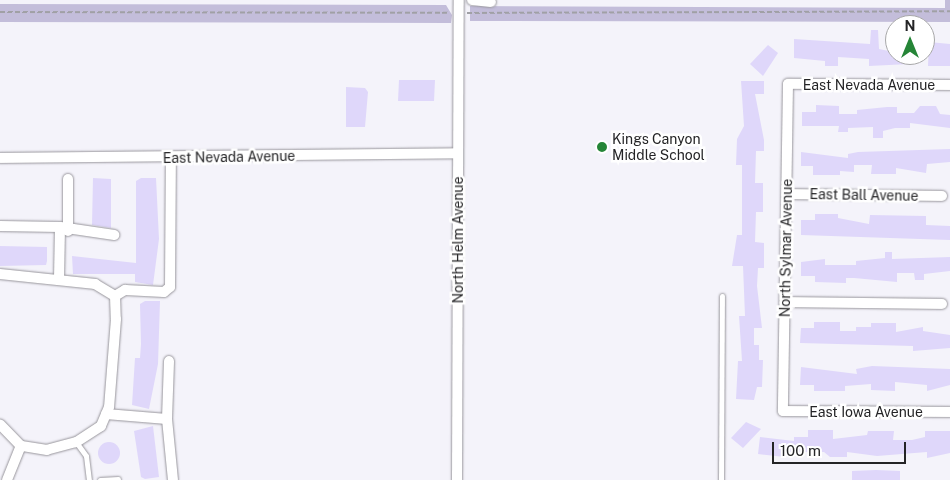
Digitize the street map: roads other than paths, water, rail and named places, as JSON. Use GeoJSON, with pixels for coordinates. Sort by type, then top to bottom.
{"type":"FeatureCollection","features":[{"type":"Feature","properties":{"kind":"street","name":"North Helm Avenue"},"geometry":{"type":"LineString","coordinates":[[457,480],[460,0]]}},
{"type":"Feature","properties":{"kind":"street"},"geometry":{"type":"LineString","coordinates":[[472,0],[491,2]]}},
{"type":"Feature","properties":{"kind":"street","name":"East Nevada Avenue"},"geometry":{"type":"LineString","coordinates":[[788,84],[950,85]]}},
{"type":"Feature","properties":{"kind":"street","name":"North Sylmar Avenue"},"geometry":{"type":"LineString","coordinates":[[783,412],[788,84]]}},
{"type":"Feature","properties":{"kind":"street","name":"East Nevada Avenue"},"geometry":{"type":"LineString","coordinates":[[0,158],[171,158],[458,153]]}},
{"type":"Feature","properties":{"kind":"street"},"geometry":{"type":"LineString","coordinates":[[0,274],[95,284],[114,296],[143,289],[164,292],[170,287],[171,158]]}},
{"type":"Feature","properties":{"kind":"street"},"geometry":{"type":"LineString","coordinates":[[59,280],[68,179]]}},
{"type":"Feature","properties":{"kind":"street","name":"East Ball Avenue"},"geometry":{"type":"LineString","coordinates":[[787,194],[942,196]]}},
{"type":"Feature","properties":{"kind":"street"},"geometry":{"type":"LineString","coordinates":[[0,226],[64,229],[114,235]]}},
{"type":"Feature","properties":{"kind":"street"},"geometry":{"type":"LineString","coordinates":[[0,424],[21,446],[47,450],[76,442],[101,426],[106,414],[114,368],[114,296]]}},
{"type":"Feature","properties":{"kind":"street"},"geometry":{"type":"LineString","coordinates":[[785,302],[942,304]]}},
{"type":"Feature","properties":{"kind":"street"},"geometry":{"type":"LineString","coordinates":[[170,361],[167,419],[173,480]]}},
{"type":"Feature","properties":{"kind":"street","name":"East Iowa Avenue"},"geometry":{"type":"LineString","coordinates":[[783,412],[950,412]]}},
{"type":"Feature","properties":{"kind":"street"},"geometry":{"type":"LineString","coordinates":[[106,414],[167,419]]}},
{"type":"Feature","properties":{"kind":"street"},"geometry":{"type":"LineString","coordinates":[[6,480],[21,446]]}},
{"type":"Feature","properties":{"kind":"lane"},"geometry":{"type":"LineString","coordinates":[[721,480],[722,296]]}},
{"type":"Feature","properties":{"kind":"lane"},"geometry":{"type":"LineString","coordinates":[[76,442],[86,456],[89,480]]}},
{"type":"Feature","properties":{"kind":"lane"},"geometry":{"type":"LineString","coordinates":[[100,480],[118,479]]}},
{"type":"Feature","properties":{"kind":"place","name":"Kings Canyon Middle School"},"geometry":{"type":"Point","coordinates":[602,147]}}]}
